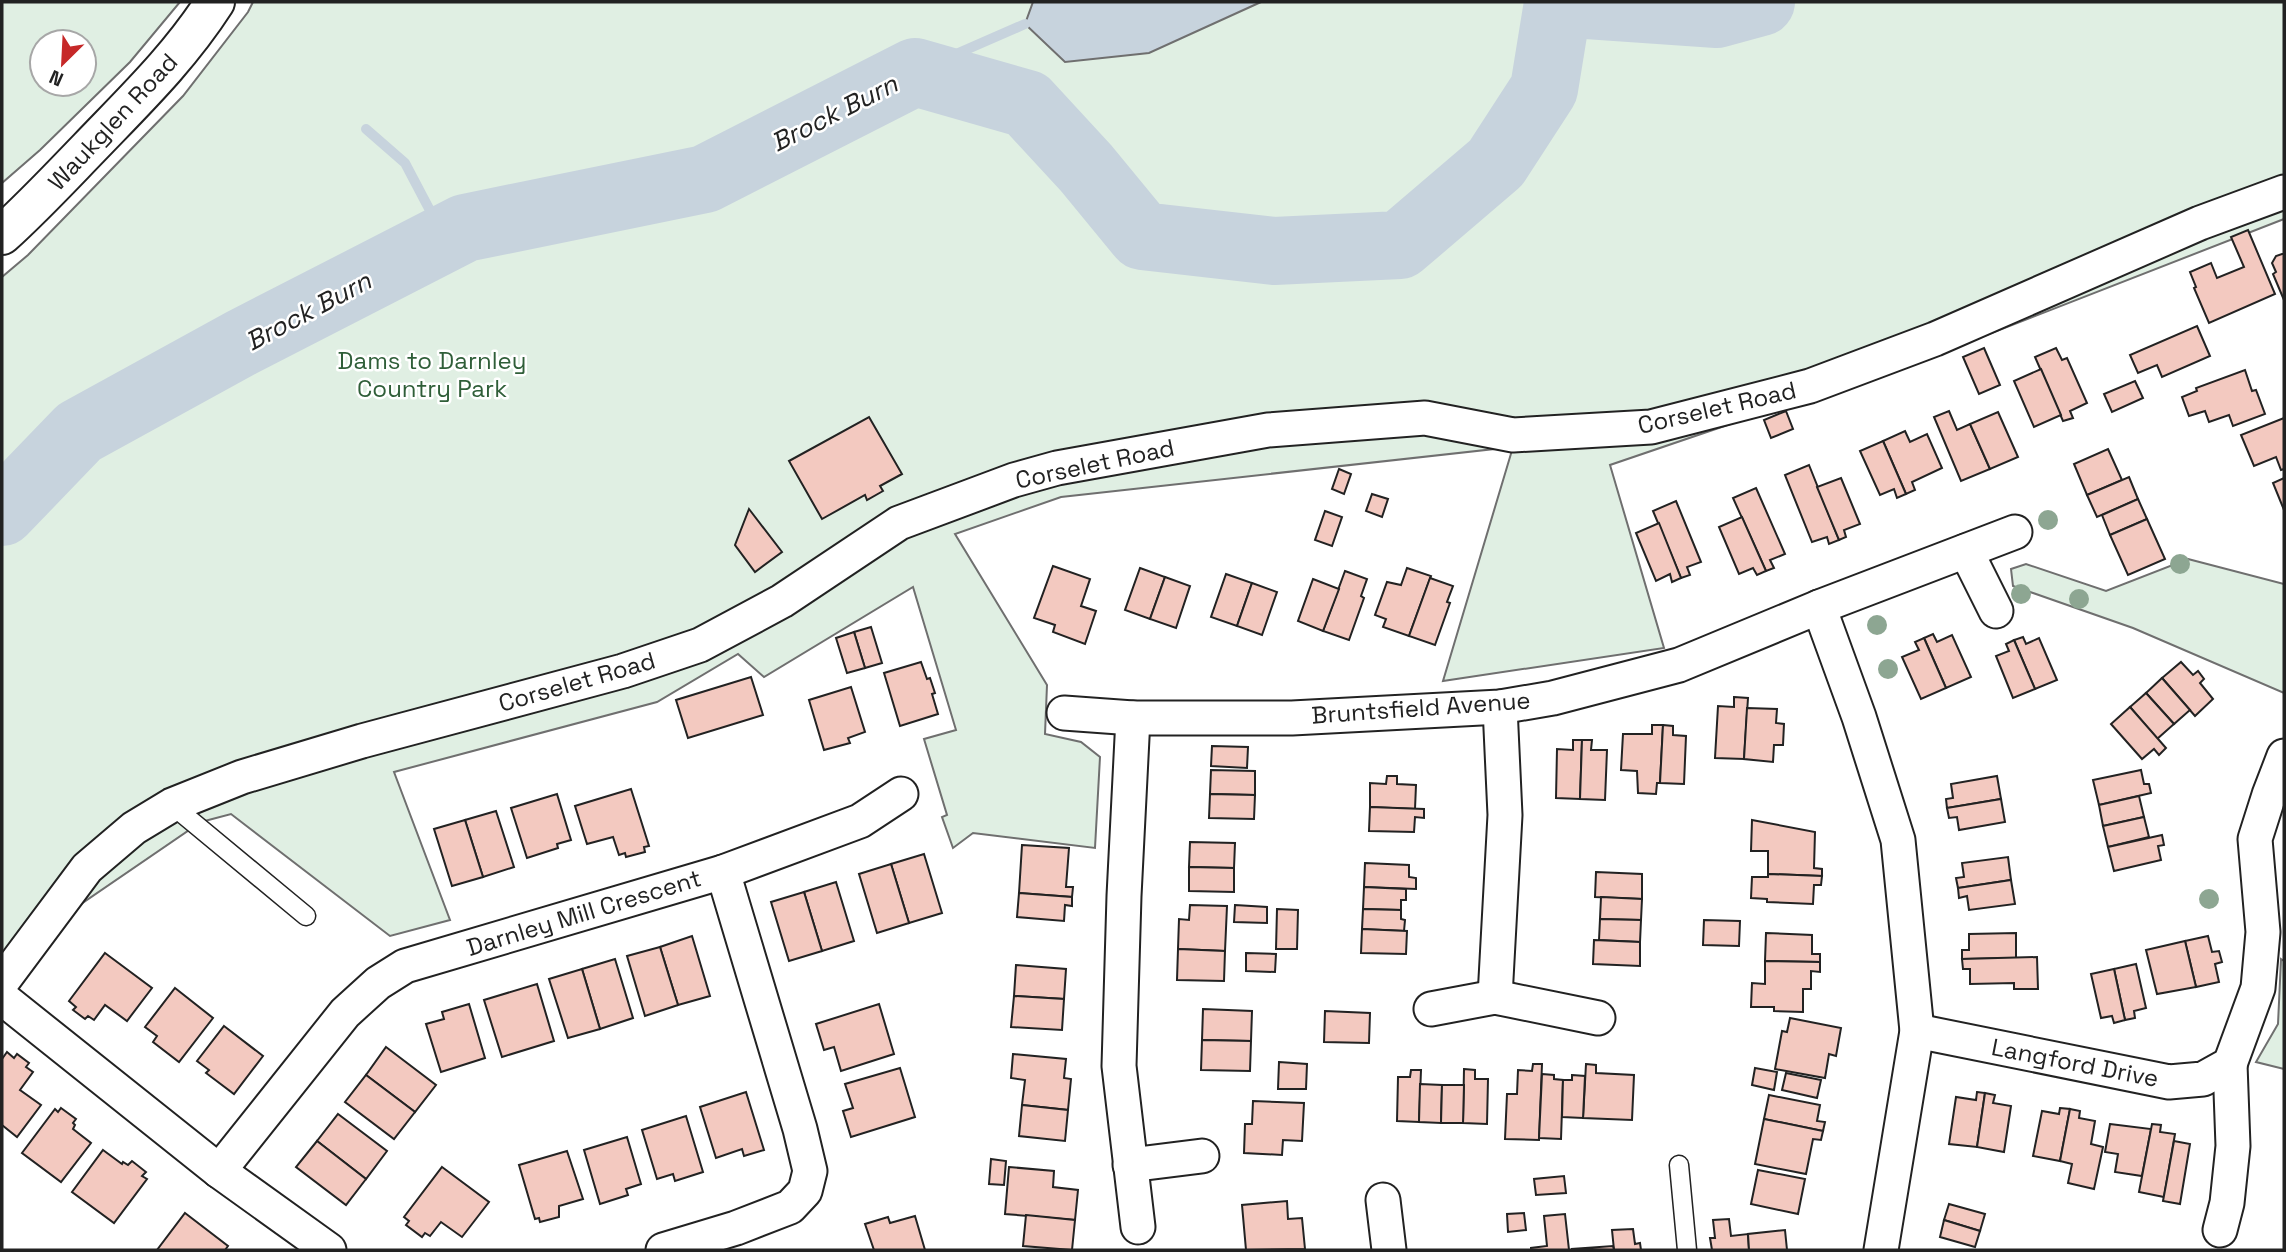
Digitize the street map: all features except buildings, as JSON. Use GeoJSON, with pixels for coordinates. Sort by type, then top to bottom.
{"type":"FeatureCollection","features":[{"type":"Feature","properties":{"kind":"street","name":"Waukglen Road"},"geometry":{"type":"LineString","coordinates":[[2,235],[37,204],[157,79],[215,2]]}},
{"type":"Feature","properties":{"kind":"street","name":"Corselet Road"},"geometry":{"type":"LineString","coordinates":[[2,982],[87,868],[134,828],[172,805],[242,777],[362,741],[623,671],[699,645],[782,601],[899,523],[1014,480],[1057,468],[1268,430],[1425,418],[1513,435],[1651,426],[1811,386],[1935,339],[2200,223],[2284,192]]}},
{"type":"Feature","properties":{"kind":"street","name":"Bruntsfield Avenue"},"geometry":{"type":"LineString","coordinates":[[1065,713],[1133,718],[1292,718],[1500,707],[1553,698],[1679,665],[1819,607],[2015,533]]}},
{"type":"Feature","properties":{"kind":"street"},"geometry":{"type":"LineString","coordinates":[[1966,551],[1996,611]]}},
{"type":"Feature","properties":{"kind":"street"},"geometry":{"type":"LineString","coordinates":[[1819,607],[1859,717],[1898,840],[1917,1031],[1881,1250]]}},
{"type":"Feature","properties":{"kind":"street"},"geometry":{"type":"LineString","coordinates":[[1495,997],[1505,815],[1500,707]]}},
{"type":"Feature","properties":{"kind":"street"},"geometry":{"type":"LineString","coordinates":[[1133,718],[1119,1066],[1138,1227]]}},
{"type":"Feature","properties":{"kind":"street"},"geometry":{"type":"LineString","coordinates":[[2220,1230],[2227,1203],[2233,1146],[2230,1064],[2258,988],[2263,932],[2255,839],[2283,760]]}},
{"type":"Feature","properties":{"kind":"street"},"geometry":{"type":"LineString","coordinates":[[723,872],[860,821],[901,794]]}},
{"type":"Feature","properties":{"kind":"street","name":"Darnley Mill Crescent"},"geometry":{"type":"LineString","coordinates":[[219,1171],[345,1013],[378,983],[405,966],[723,872],[800,1129],[810,1171],[805,1191],[790,1207],[736,1228],[663,1250]]}},
{"type":"Feature","properties":{"kind":"street"},"geometry":{"type":"LineString","coordinates":[[1432,1009],[1495,997],[1598,1018]]}},
{"type":"Feature","properties":{"kind":"street"},"geometry":{"type":"LineString","coordinates":[[2,998],[219,1171],[328,1250]]}},
{"type":"Feature","properties":{"kind":"street","name":"Langford Drive"},"geometry":{"type":"LineString","coordinates":[[1917,1031],[2169,1082],[2203,1079],[2230,1064]]}},
{"type":"Feature","properties":{"kind":"street"},"geometry":{"type":"LineString","coordinates":[[1130,1165],[1202,1156]]}},
{"type":"Feature","properties":{"kind":"street"},"geometry":{"type":"LineString","coordinates":[[1383,1200],[1389,1250]]}},
{"type":"Feature","properties":{"kind":"lane"},"geometry":{"type":"LineString","coordinates":[[172,805],[306,916]]}},
{"type":"Feature","properties":{"kind":"lane"},"geometry":{"type":"LineString","coordinates":[[1679,1165],[1687,1250]]}},
{"type":"Feature","properties":{"kind":"green space"},"geometry":{"type":"Polygon","coordinates":[[[2,2],[180,2],[130,62],[98,93],[98,28],[28,28],[28,98],[93,98],[2,183],[2,2]]]}},
{"type":"Feature","properties":{"kind":"green space","name":"Dams to Darnley Country Park"},"geometry":{"type":"Polygon","coordinates":[[[253,2],[2284,2],[2284,219],[1948,350],[1610,465],[1664,648],[1443,681],[1513,447],[1061,497],[955,534],[1047,685],[1045,734],[1081,742],[1100,757],[1095,848],[973,833],[953,848],[942,817],[947,815],[924,739],[956,730],[913,587],[764,677],[738,654],[657,702],[394,772],[450,920],[390,936],[231,814],[201,822],[2,958],[2,277],[28,255],[183,96],[253,2]]]}},
{"type":"Feature","properties":{"kind":"green space"},"geometry":{"type":"Polygon","coordinates":[[[2188,559],[2284,584],[2284,693],[2133,628],[2013,586],[2011,569],[2026,564],[2106,591],[2188,559]]]}},
{"type":"Feature","properties":{"kind":"green space"},"geometry":{"type":"Polygon","coordinates":[[[2281,959],[2284,961],[2284,1069],[2256,1062],[2278,1024],[2281,959]]]}},
{"type":"Feature","properties":{"kind":"shaded area"},"geometry":{"type":"Polygon","coordinates":[[[1033,2],[1261,2],[1149,53],[1065,62],[1025,24],[1033,2]]]}},
{"type":"Feature","properties":{"kind":"waterway","name":"Brock Burn"},"geometry":{"type":"LineString","coordinates":[[2,512],[79,432],[241,343],[465,228],[705,179],[915,72],[1027,104],[1086,168],[1142,236],[1274,251],[1400,245],[1496,163],[1544,89],[1558,3],[1717,14],[1761,2]]}},
{"type":"Feature","properties":{"kind":"waterway"},"geometry":{"type":"LineString","coordinates":[[915,72],[1025,24]]}},
{"type":"Feature","properties":{"kind":"waterway"},"geometry":{"type":"LineString","coordinates":[[366,129],[405,163],[445,239]]}}]}
